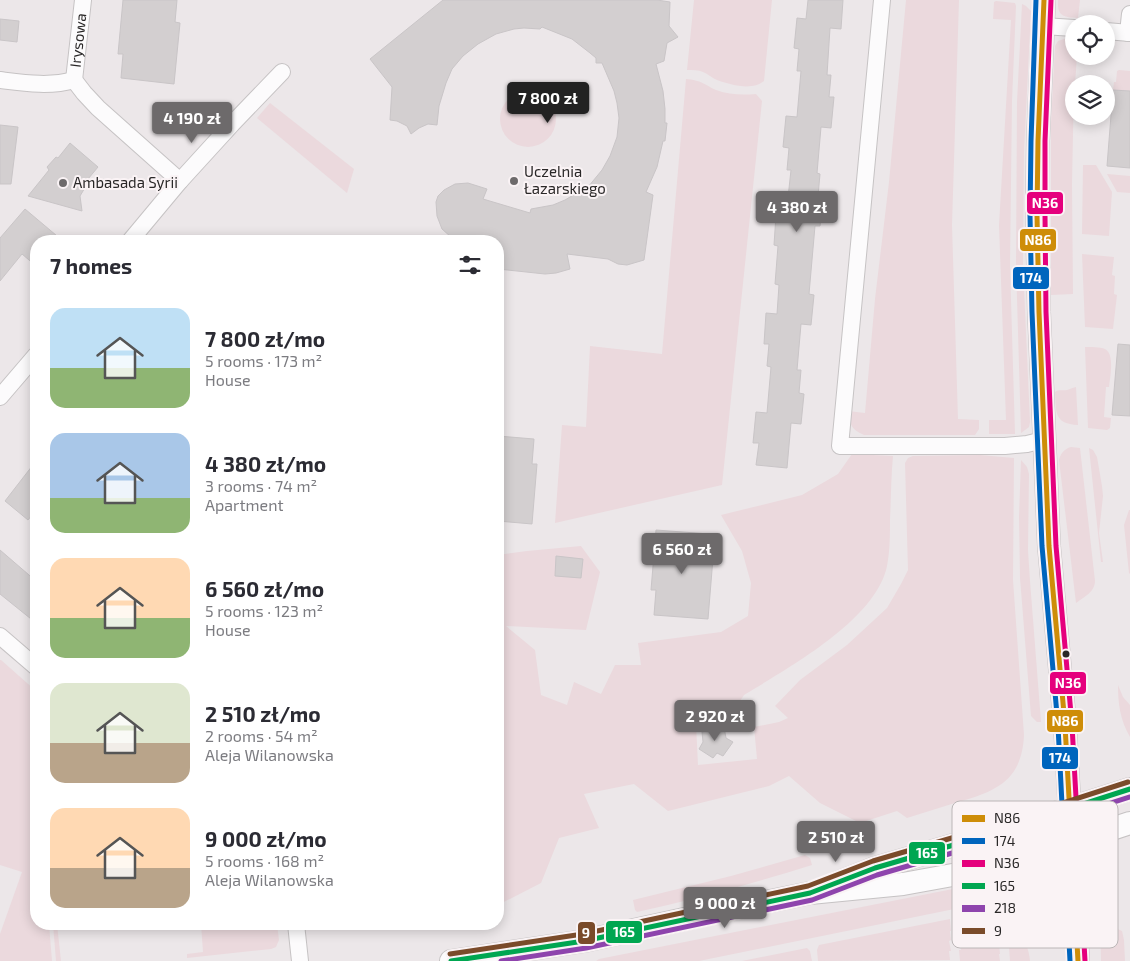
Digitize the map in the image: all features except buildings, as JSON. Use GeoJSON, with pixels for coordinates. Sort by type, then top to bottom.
{"type":"FeatureCollection","features":[{"type":"Feature","properties":{"kind":"main road"},"geometry":{"type":"LineString","coordinates":[[1044,0],[1038,131],[1039,322],[1050,576],[1065,725],[1070,801]]}},
{"type":"Feature","properties":{"kind":"main road"},"geometry":{"type":"LineString","coordinates":[[1092,801],[1130,789]]}},
{"type":"Feature","properties":{"kind":"main road"},"geometry":{"type":"LineString","coordinates":[[1118,827],[1130,823]]}},
{"type":"Feature","properties":{"kind":"main road"},"geometry":{"type":"LineString","coordinates":[[810,893],[875,868],[952,845]]}},
{"type":"Feature","properties":{"kind":"main road"},"geometry":{"type":"LineString","coordinates":[[451,961],[584,941],[810,893],[903,884],[952,875]]}},
{"type":"Feature","properties":{"kind":"main road"},"geometry":{"type":"LineString","coordinates":[[1077,948],[1078,961]]}},
{"type":"Feature","properties":{"kind":"street","name":"Irysowa"},"geometry":{"type":"LineString","coordinates":[[74,80],[83,0]]}},
{"type":"Feature","properties":{"kind":"street"},"geometry":{"type":"LineString","coordinates":[[882,0],[840,446],[1005,446],[1043,440]]}},
{"type":"Feature","properties":{"kind":"street"},"geometry":{"type":"LineString","coordinates":[[1115,32],[1129,33],[1130,14]]}},
{"type":"Feature","properties":{"kind":"street"},"geometry":{"type":"LineString","coordinates":[[1042,26],[1065,27]]}},
{"type":"Feature","properties":{"kind":"street"},"geometry":{"type":"LineString","coordinates":[[135,235],[180,181],[282,72]]}},
{"type":"Feature","properties":{"kind":"street"},"geometry":{"type":"LineString","coordinates":[[0,80],[30,84],[74,80],[98,108],[180,181]]}},
{"type":"Feature","properties":{"kind":"street"},"geometry":{"type":"LineString","coordinates":[[0,397],[30,362]]}},
{"type":"Feature","properties":{"kind":"street"},"geometry":{"type":"LineString","coordinates":[[0,636],[30,663]]}},
{"type":"Feature","properties":{"kind":"street"},"geometry":{"type":"LineString","coordinates":[[297,930],[300,961]]}},
{"type":"Feature","properties":{"kind":"shaded area"},"geometry":{"type":"Polygon","coordinates":[[[694,0],[772,0],[764,81],[754,86],[741,86],[717,80],[701,71],[687,70],[694,0]]]}},
{"type":"Feature","properties":{"kind":"shaded area"},"geometry":{"type":"Polygon","coordinates":[[[906,0],[959,0],[952,225],[958,419],[979,420],[979,429],[975,435],[864,435],[854,429],[848,416],[848,411],[865,413],[906,0]]]}},
{"type":"Feature","properties":{"kind":"shaded area"},"geometry":{"type":"Polygon","coordinates":[[[1058,0],[1080,0],[1078,15],[1062,15],[1058,6],[1058,0]]]}},
{"type":"Feature","properties":{"kind":"shaded area"},"geometry":{"type":"Polygon","coordinates":[[[994,2],[1015,3],[1016,6],[1012,101],[1010,266],[1015,434],[989,434],[989,420],[1006,420],[999,225],[1011,20],[993,19],[994,2]]]}},
{"type":"Feature","properties":{"kind":"shaded area"},"geometry":{"type":"Polygon","coordinates":[[[1022,4],[1031,11],[1024,151],[1023,265],[1030,422],[1029,427],[1021,433],[1016,265],[1017,102],[1022,4]]]}},
{"type":"Feature","properties":{"kind":"shaded area"},"geometry":{"type":"Polygon","coordinates":[[[1065,39],[1065,65],[1076,65],[1076,75],[1065,75],[1065,125],[1073,125],[1073,294],[1051,295],[1051,123],[1055,46],[1058,41],[1065,39]]]}},
{"type":"Feature","properties":{"kind":"shaded area"},"geometry":{"type":"Polygon","coordinates":[[[1117,71],[1130,71],[1130,91],[1115,90],[1117,71]]]}},
{"type":"Feature","properties":{"kind":"shaded area"},"geometry":{"type":"Polygon","coordinates":[[[686,79],[726,93],[756,94],[762,101],[722,485],[555,523],[562,425],[586,427],[590,346],[662,354],[686,79]]]}},
{"type":"Feature","properties":{"kind":"shaded area"},"geometry":{"type":"Polygon","coordinates":[[[522,91],[534,91],[544,95],[552,103],[556,119],[552,135],[544,143],[534,147],[522,147],[512,143],[504,135],[500,125],[500,113],[504,103],[512,95],[522,91]]]}},
{"type":"Feature","properties":{"kind":"shaded area"},"geometry":{"type":"Polygon","coordinates":[[[270,103],[354,169],[347,193],[257,118],[270,103]]]}},
{"type":"Feature","properties":{"kind":"shaded area"},"geometry":{"type":"Polygon","coordinates":[[[1083,165],[1096,165],[1112,192],[1109,236],[1082,234],[1083,165]]]}},
{"type":"Feature","properties":{"kind":"shaded area"},"geometry":{"type":"Polygon","coordinates":[[[1107,174],[1130,176],[1130,193],[1117,192],[1107,174]]]}},
{"type":"Feature","properties":{"kind":"shaded area"},"geometry":{"type":"Polygon","coordinates":[[[1082,254],[1114,257],[1112,275],[1115,276],[1114,294],[1117,295],[1113,329],[1085,327],[1082,254]]]}},
{"type":"Feature","properties":{"kind":"shaded area"},"geometry":{"type":"Polygon","coordinates":[[[1085,347],[1105,349],[1110,356],[1111,372],[1109,387],[1106,387],[1104,417],[1111,418],[1110,428],[1107,430],[1088,428],[1085,347]]]}},
{"type":"Feature","properties":{"kind":"shaded area"},"geometry":{"type":"Polygon","coordinates":[[[1076,387],[1078,425],[1064,422],[1060,419],[1056,411],[1055,399],[1056,391],[1076,387]]]}},
{"type":"Feature","properties":{"kind":"shaded area"},"geometry":{"type":"Polygon","coordinates":[[[1071,447],[1080,448],[1095,581],[1091,591],[1076,603],[1059,460],[1063,452],[1071,447]]]}},
{"type":"Feature","properties":{"kind":"shaded area"},"geometry":{"type":"Polygon","coordinates":[[[1089,448],[1093,450],[1097,457],[1102,486],[1103,496],[1099,533],[1103,562],[1101,562],[1089,448]]]}},
{"type":"Feature","properties":{"kind":"shaded area"},"geometry":{"type":"Polygon","coordinates":[[[852,454],[893,456],[889,555],[880,586],[849,623],[828,641],[806,657],[744,695],[736,707],[696,724],[698,765],[757,759],[754,727],[779,722],[788,718],[775,706],[800,680],[847,645],[887,608],[908,570],[905,463],[908,458],[913,456],[980,455],[1014,458],[1013,580],[1024,735],[1022,750],[1013,773],[995,788],[972,798],[962,801],[952,801],[952,804],[907,818],[897,811],[860,823],[820,803],[789,776],[769,786],[668,811],[634,784],[584,794],[599,828],[559,838],[541,883],[504,902],[504,554],[581,546],[600,572],[586,630],[506,626],[535,650],[541,695],[567,705],[574,682],[601,694],[615,665],[641,665],[638,643],[721,632],[748,616],[751,583],[742,551],[721,515],[802,495],[838,474],[852,454]]]}},
{"type":"Feature","properties":{"kind":"shaded area"},"geometry":{"type":"Polygon","coordinates":[[[1021,460],[1027,467],[1029,474],[1028,550],[1041,722],[1037,722],[1031,716],[1020,578],[1019,517],[1021,460]]]}},
{"type":"Feature","properties":{"kind":"shaded area"},"geometry":{"type":"Polygon","coordinates":[[[1130,510],[1130,574],[1124,525],[1130,510]]]}},
{"type":"Feature","properties":{"kind":"shaded area"},"geometry":{"type":"Polygon","coordinates":[[[1,660],[30,686],[30,930],[49,930],[52,961],[0,961],[0,934],[22,872],[0,865],[1,660]]]}},
{"type":"Feature","properties":{"kind":"shaded area"},"geometry":{"type":"Polygon","coordinates":[[[1118,685],[1123,697],[1130,705],[1130,737],[1120,711],[1118,685]]]}},
{"type":"Feature","properties":{"kind":"shaded area"},"geometry":{"type":"Polygon","coordinates":[[[805,855],[810,858],[812,865],[703,896],[637,912],[635,910],[633,900],[731,876],[805,855]]]}},
{"type":"Feature","properties":{"kind":"shaded area"},"geometry":{"type":"Polygon","coordinates":[[[952,889],[952,909],[699,961],[596,961],[952,889]]]}},
{"type":"Feature","properties":{"kind":"shaded area"},"geometry":{"type":"Polygon","coordinates":[[[950,919],[950,960],[818,961],[817,950],[819,945],[950,919]]]}},
{"type":"Feature","properties":{"kind":"shaded area"},"geometry":{"type":"Polygon","coordinates":[[[1118,929],[1122,931],[1125,961],[1101,961],[1101,948],[1118,948],[1118,929]]]}},
{"type":"Feature","properties":{"kind":"shaded area"},"geometry":{"type":"Polygon","coordinates":[[[53,930],[58,930],[61,961],[56,961],[53,930]]]}},
{"type":"Feature","properties":{"kind":"shaded area"},"geometry":{"type":"Polygon","coordinates":[[[201,930],[278,930],[279,940],[276,947],[271,949],[187,958],[187,954],[203,952],[201,930]]]}},
{"type":"Feature","properties":{"kind":"shaded area"},"geometry":{"type":"Polygon","coordinates":[[[807,948],[810,951],[812,961],[742,961],[807,948]]]}},
{"type":"Feature","properties":{"kind":"shaded area"},"geometry":{"type":"Polygon","coordinates":[[[961,948],[999,948],[1000,961],[960,961],[959,950],[961,950],[961,948]]]}},
{"type":"Feature","properties":{"kind":"shaded area"},"geometry":{"type":"Polygon","coordinates":[[[1009,948],[1027,948],[1030,961],[1010,961],[1009,948]]]}},
{"type":"Feature","properties":{"kind":"transit line","name":"174"},"geometry":{"type":"LineString","coordinates":[[1036,0],[1030,215],[1032,312],[1042,546],[1058,726],[1062,801]]}},
{"type":"Feature","properties":{"kind":"transit line","name":"N86"},"geometry":{"type":"LineString","coordinates":[[1044,0],[1038,141],[1039,312],[1049,546],[1065,725],[1069,801]]}},
{"type":"Feature","properties":{"kind":"transit line","name":"N36"},"geometry":{"type":"LineString","coordinates":[[1051,0],[1045,141],[1046,312],[1056,546],[1072,725],[1076,801]]}},
{"type":"Feature","properties":{"kind":"transit line","name":"9"},"geometry":{"type":"LineString","coordinates":[[1069,801],[1128,782]]}},
{"type":"Feature","properties":{"kind":"transit line","name":"165"},"geometry":{"type":"LineString","coordinates":[[1093,801],[1130,789]]}},
{"type":"Feature","properties":{"kind":"transit line","name":"218"},"geometry":{"type":"LineString","coordinates":[[1117,801],[1130,797]]}},
{"type":"Feature","properties":{"kind":"transit line","name":"9"},"geometry":{"type":"LineString","coordinates":[[450,954],[583,934],[808,886],[873,861],[952,838]]}},
{"type":"Feature","properties":{"kind":"transit line","name":"165"},"geometry":{"type":"LineString","coordinates":[[451,961],[584,941],[810,893],[875,868],[952,845]]}},
{"type":"Feature","properties":{"kind":"transit line","name":"218"},"geometry":{"type":"LineString","coordinates":[[501,961],[586,948],[812,900],[877,875],[952,853]]}},
{"type":"Feature","properties":{"kind":"transit line","name":"174"},"geometry":{"type":"LineString","coordinates":[[1069,948],[1070,961]]}},
{"type":"Feature","properties":{"kind":"transit line","name":"N86"},"geometry":{"type":"LineString","coordinates":[[1077,948],[1078,961]]}},
{"type":"Feature","properties":{"kind":"transit line","name":"N36"},"geometry":{"type":"LineString","coordinates":[[1084,948],[1085,961]]}},
{"type":"Feature","properties":{"kind":"place","name":"Uczelnia Łazarskiego"},"geometry":{"type":"Point","coordinates":[514,181]}},
{"type":"Feature","properties":{"kind":"place","name":"Ambasada Syrii"},"geometry":{"type":"Point","coordinates":[63,183]}}]}
